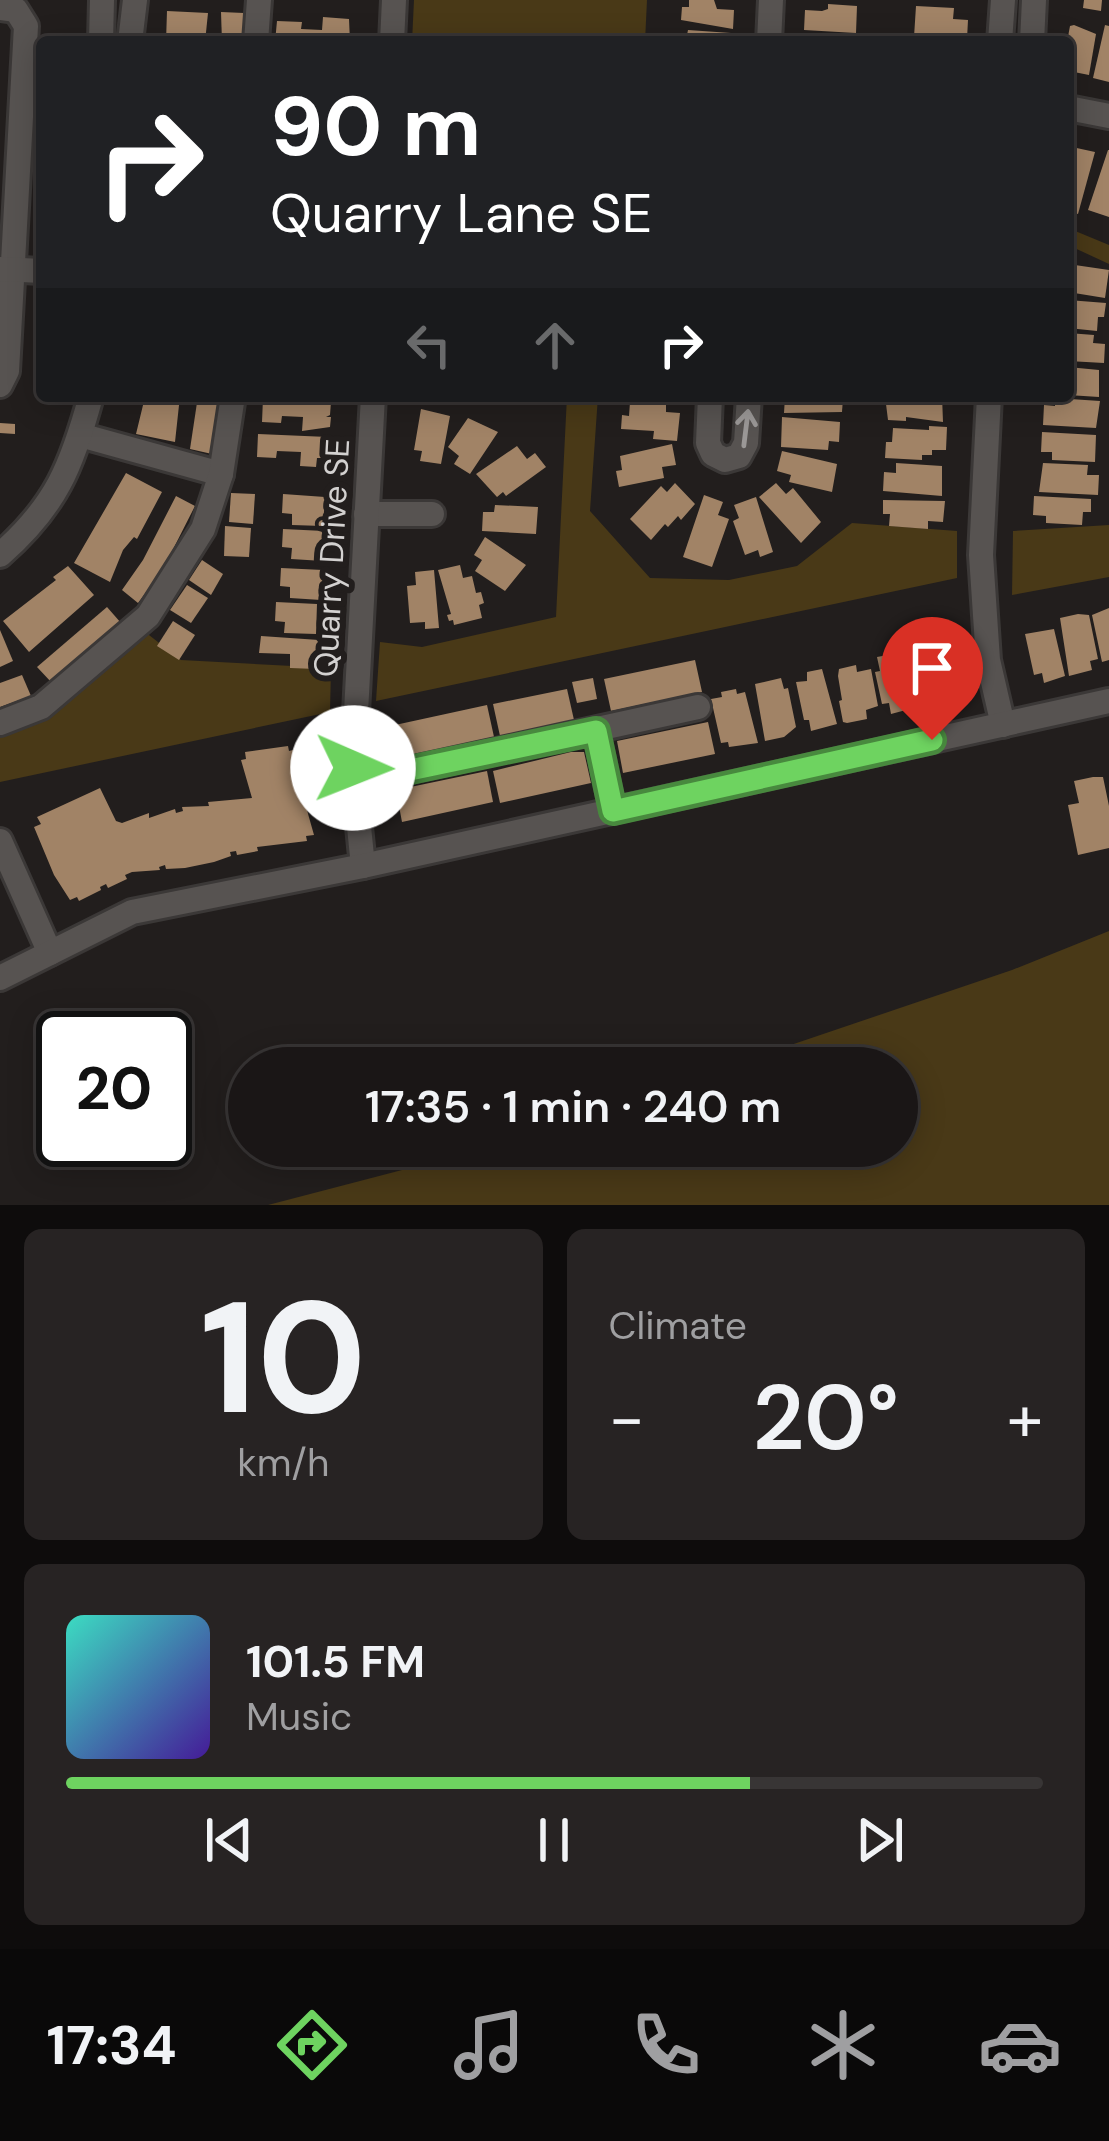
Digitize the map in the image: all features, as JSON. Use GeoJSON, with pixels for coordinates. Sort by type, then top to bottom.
{"type":"FeatureCollection","features":[{"type":"Feature","properties":{"kind":"street"},"geometry":{"type":"LineString","coordinates":[[101,36],[102,0]]}},
{"type":"Feature","properties":{"kind":"street"},"geometry":{"type":"LineString","coordinates":[[131,36],[135,0]]}},
{"type":"Feature","properties":{"kind":"street"},"geometry":{"type":"LineString","coordinates":[[256,36],[259,0]]}},
{"type":"Feature","properties":{"kind":"street"},"geometry":{"type":"LineString","coordinates":[[392,36],[394,0]]}},
{"type":"Feature","properties":{"kind":"street"},"geometry":{"type":"LineString","coordinates":[[769,36],[771,0]]}},
{"type":"Feature","properties":{"kind":"street"},"geometry":{"type":"LineString","coordinates":[[1000,36],[1003,0]]}},
{"type":"Feature","properties":{"kind":"street"},"geometry":{"type":"LineString","coordinates":[[1032,36],[1034,0]]}},
{"type":"Feature","properties":{"kind":"street"},"geometry":{"type":"LineString","coordinates":[[0,8],[16,10],[26,26],[6,270],[7,370],[0,385]]}},
{"type":"Feature","properties":{"kind":"street"},"geometry":{"type":"LineString","coordinates":[[1074,109],[1109,116]]}},
{"type":"Feature","properties":{"kind":"street"},"geometry":{"type":"LineString","coordinates":[[6,270],[36,271]]}},
{"type":"Feature","properties":{"kind":"street"},"geometry":{"type":"LineString","coordinates":[[0,555],[31,529],[74,461],[89,402]]}},
{"type":"Feature","properties":{"kind":"street"},"geometry":{"type":"LineString","coordinates":[[0,723],[41,707],[148,616],[203,529],[221,473],[232,402]]}},
{"type":"Feature","properties":{"kind":"street","name":"Quarry Drive SE"},"geometry":{"type":"LineString","coordinates":[[363,866],[353,768],[373,402]]}},
{"type":"Feature","properties":{"kind":"street"},"geometry":{"type":"LineString","coordinates":[[710,402],[708,443],[713,454],[725,460],[740,456],[746,443],[749,402]]}},
{"type":"Feature","properties":{"kind":"street"},"geometry":{"type":"LineString","coordinates":[[989,402],[981,555],[988,660],[1003,724]]}},
{"type":"Feature","properties":{"kind":"street"},"geometry":{"type":"LineString","coordinates":[[80,435],[221,473]]}},
{"type":"Feature","properties":{"kind":"street"},"geometry":{"type":"LineString","coordinates":[[366,514],[432,514]]}},
{"type":"Feature","properties":{"kind":"street"},"geometry":{"type":"LineString","coordinates":[[0,978],[132,912],[363,866],[1109,701]]}},
{"type":"Feature","properties":{"kind":"street"},"geometry":{"type":"LineString","coordinates":[[353,768],[410,770],[698,707]]}},
{"type":"Feature","properties":{"kind":"street"},"geometry":{"type":"LineString","coordinates":[[596,731],[613,811]]}},
{"type":"Feature","properties":{"kind":"street"},"geometry":{"type":"LineString","coordinates":[[0,841],[50,953]]}},
{"type":"Feature","properties":{"kind":"shaded area"},"geometry":{"type":"Polygon","coordinates":[[[414,0],[647,0],[645,36],[412,36],[414,0]]]}},
{"type":"Feature","properties":{"kind":"shaded area"},"geometry":{"type":"Polygon","coordinates":[[[1074,230],[1109,245],[1109,264],[1074,248],[1074,230]]]}},
{"type":"Feature","properties":{"kind":"shaded area"},"geometry":{"type":"Polygon","coordinates":[[[567,402],[598,402],[590,511],[650,578],[729,580],[797,566],[852,523],[957,531],[957,578],[376,701],[380,642],[422,647],[556,617],[567,402]]]}},
{"type":"Feature","properties":{"kind":"shaded area"},"geometry":{"type":"Polygon","coordinates":[[[1109,525],[1109,577],[1012,595],[1013,531],[1109,525]]]}},
{"type":"Feature","properties":{"kind":"shaded area"},"geometry":{"type":"Polygon","coordinates":[[[140,628],[181,660],[331,668],[330,712],[0,782],[0,733],[140,628]]]}},
{"type":"Feature","properties":{"kind":"shaded area"},"geometry":{"type":"Polygon","coordinates":[[[1109,931],[1109,1205],[268,1205],[414,1167],[918,1167],[918,1047],[785,1047],[1012,970],[1109,931]]]}},
{"type":"Feature","properties":{"kind":"building"},"geometry":{"type":"Polygon","coordinates":[[[689,0],[714,0],[717,9],[734,10],[733,29],[681,20],[682,7],[689,7],[689,0]]]}},
{"type":"Feature","properties":{"kind":"building"},"geometry":{"type":"Polygon","coordinates":[[[1084,0],[1102,0],[1101,11],[1083,8],[1084,0]]]}},
{"type":"Feature","properties":{"kind":"building"},"geometry":{"type":"Polygon","coordinates":[[[828,4],[857,6],[856,33],[804,30],[805,10],[822,11],[828,4]]]}},
{"type":"Feature","properties":{"kind":"building"},"geometry":{"type":"Polygon","coordinates":[[[916,6],[954,8],[953,19],[968,20],[967,36],[914,36],[916,6]]]}},
{"type":"Feature","properties":{"kind":"building"},"geometry":{"type":"Polygon","coordinates":[[[167,11],[208,13],[206,36],[166,36],[167,11]]]}},
{"type":"Feature","properties":{"kind":"building"},"geometry":{"type":"Polygon","coordinates":[[[221,12],[244,13],[244,36],[222,36],[221,12]]]}},
{"type":"Feature","properties":{"kind":"building"},"geometry":{"type":"Polygon","coordinates":[[[323,17],[349,19],[350,36],[276,36],[277,21],[302,22],[301,29],[322,30],[323,17]]]}},
{"type":"Feature","properties":{"kind":"building"},"geometry":{"type":"Polygon","coordinates":[[[1105,25],[1109,26],[1109,82],[1093,78],[1105,25]]]}},
{"type":"Feature","properties":{"kind":"building"},"geometry":{"type":"Polygon","coordinates":[[[1070,26],[1096,34],[1089,75],[1074,72],[1070,26]]]}},
{"type":"Feature","properties":{"kind":"building"},"geometry":{"type":"Polygon","coordinates":[[[688,30],[731,33],[679,36],[687,35],[688,30]]]}},
{"type":"Feature","properties":{"kind":"building"},"geometry":{"type":"Polygon","coordinates":[[[1074,147],[1095,152],[1078,214],[1074,213],[1074,147]]]}},
{"type":"Feature","properties":{"kind":"building"},"geometry":{"type":"Polygon","coordinates":[[[1109,150],[1109,217],[1088,210],[1109,150]]]}},
{"type":"Feature","properties":{"kind":"building"},"geometry":{"type":"Polygon","coordinates":[[[1074,265],[1109,270],[1105,298],[1074,293],[1074,265]]]}},
{"type":"Feature","properties":{"kind":"building"},"geometry":{"type":"Polygon","coordinates":[[[1074,300],[1106,303],[1097,331],[1074,329],[1074,300]]]}},
{"type":"Feature","properties":{"kind":"building"},"geometry":{"type":"Polygon","coordinates":[[[1074,333],[1094,335],[1093,343],[1105,344],[1104,363],[1074,361],[1074,333]]]}},
{"type":"Feature","properties":{"kind":"building"},"geometry":{"type":"Polygon","coordinates":[[[1074,368],[1099,370],[1099,397],[1074,395],[1074,368]]]}},
{"type":"Feature","properties":{"kind":"building"},"geometry":{"type":"Polygon","coordinates":[[[1074,399],[1100,401],[1096,428],[1043,425],[1044,405],[1055,406],[1055,402],[1074,399]]]}},
{"type":"Feature","properties":{"kind":"building"},"geometry":{"type":"Polygon","coordinates":[[[144,402],[179,402],[175,442],[136,434],[144,402]]]}},
{"type":"Feature","properties":{"kind":"building"},"geometry":{"type":"Polygon","coordinates":[[[197,402],[220,402],[212,454],[190,449],[197,402]]]}},
{"type":"Feature","properties":{"kind":"building"},"geometry":{"type":"Polygon","coordinates":[[[263,402],[331,402],[326,417],[331,417],[330,427],[302,431],[303,417],[262,422],[263,402]]]}},
{"type":"Feature","properties":{"kind":"building"},"geometry":{"type":"Polygon","coordinates":[[[630,402],[666,405],[666,412],[680,413],[677,441],[653,439],[654,431],[621,429],[630,402]]]}},
{"type":"Feature","properties":{"kind":"building"},"geometry":{"type":"Polygon","coordinates":[[[785,402],[843,402],[842,412],[784,413],[785,402]]]}},
{"type":"Feature","properties":{"kind":"building"},"geometry":{"type":"Polygon","coordinates":[[[886,402],[942,402],[943,422],[906,417],[906,421],[888,420],[886,402]]]}},
{"type":"Feature","properties":{"kind":"building"},"geometry":{"type":"Polygon","coordinates":[[[421,409],[450,416],[441,464],[420,461],[422,451],[414,450],[421,409]]]}},
{"type":"Feature","properties":{"kind":"building"},"geometry":{"type":"Polygon","coordinates":[[[782,417],[840,422],[839,442],[829,441],[828,450],[781,447],[782,417]]]}},
{"type":"Feature","properties":{"kind":"building"},"geometry":{"type":"Polygon","coordinates":[[[468,418],[498,432],[470,474],[454,464],[459,456],[448,447],[468,418]]]}},
{"type":"Feature","properties":{"kind":"building"},"geometry":{"type":"Polygon","coordinates":[[[0,423],[15,424],[15,434],[0,433],[0,423]]]}},
{"type":"Feature","properties":{"kind":"building"},"geometry":{"type":"Polygon","coordinates":[[[929,426],[947,427],[946,450],[932,450],[922,460],[885,458],[893,428],[929,430],[929,426]]]}},
{"type":"Feature","properties":{"kind":"building"},"geometry":{"type":"Polygon","coordinates":[[[1042,432],[1096,435],[1095,462],[1052,460],[1052,452],[1041,452],[1042,432]]]}},
{"type":"Feature","properties":{"kind":"building"},"geometry":{"type":"Polygon","coordinates":[[[258,434],[328,437],[326,458],[317,458],[316,467],[300,466],[301,452],[277,451],[276,458],[257,457],[258,434]]]}},
{"type":"Feature","properties":{"kind":"building"},"geometry":{"type":"Polygon","coordinates":[[[672,444],[676,465],[662,467],[664,478],[619,487],[620,456],[672,444]]]}},
{"type":"Feature","properties":{"kind":"building"},"geometry":{"type":"Polygon","coordinates":[[[517,446],[527,459],[535,453],[546,467],[506,496],[503,492],[497,497],[476,474],[517,446]]]}},
{"type":"Feature","properties":{"kind":"building"},"geometry":{"type":"Polygon","coordinates":[[[782,451],[837,464],[832,492],[789,482],[791,475],[777,471],[782,451]]]}},
{"type":"Feature","properties":{"kind":"building"},"geometry":{"type":"Polygon","coordinates":[[[896,463],[942,466],[942,496],[883,491],[884,472],[896,473],[896,463]]]}},
{"type":"Feature","properties":{"kind":"building"},"geometry":{"type":"Polygon","coordinates":[[[1043,463],[1088,465],[1087,475],[1099,475],[1098,495],[1039,492],[1043,463]]]}},
{"type":"Feature","properties":{"kind":"building"},"geometry":{"type":"Polygon","coordinates":[[[126,473],[162,492],[137,539],[123,550],[110,582],[74,563],[126,473]]]}},
{"type":"Feature","properties":{"kind":"building"},"geometry":{"type":"Polygon","coordinates":[[[675,483],[695,504],[651,540],[630,519],[661,486],[667,492],[675,483]]]}},
{"type":"Feature","properties":{"kind":"building"},"geometry":{"type":"Polygon","coordinates":[[[776,483],[786,494],[793,488],[821,522],[801,543],[759,497],[776,483]]]}},
{"type":"Feature","properties":{"kind":"building"},"geometry":{"type":"Polygon","coordinates":[[[231,493],[255,494],[253,524],[229,522],[231,493]]]}},
{"type":"Feature","properties":{"kind":"building"},"geometry":{"type":"Polygon","coordinates":[[[283,494],[325,497],[323,526],[292,525],[292,514],[282,513],[283,494]]]}},
{"type":"Feature","properties":{"kind":"building"},"geometry":{"type":"Polygon","coordinates":[[[704,495],[723,502],[718,515],[729,519],[712,567],[683,557],[704,495]]]}},
{"type":"Feature","properties":{"kind":"building"},"geometry":{"type":"Polygon","coordinates":[[[176,496],[195,506],[162,571],[138,603],[122,590],[176,496]]]}},
{"type":"Feature","properties":{"kind":"building"},"geometry":{"type":"Polygon","coordinates":[[[1034,496],[1091,499],[1091,512],[1083,512],[1082,525],[1046,523],[1046,516],[1033,515],[1034,496]]]}},
{"type":"Feature","properties":{"kind":"building"},"geometry":{"type":"Polygon","coordinates":[[[756,497],[773,552],[760,557],[758,550],[745,555],[733,521],[739,518],[734,505],[756,497]]]}},
{"type":"Feature","properties":{"kind":"building"},"geometry":{"type":"Polygon","coordinates":[[[883,500],[945,501],[943,522],[928,521],[928,529],[889,526],[890,514],[883,514],[883,500]]]}},
{"type":"Feature","properties":{"kind":"building"},"geometry":{"type":"Polygon","coordinates":[[[495,505],[538,507],[536,534],[482,531],[483,512],[494,512],[495,505]]]}},
{"type":"Feature","properties":{"kind":"building"},"geometry":{"type":"Polygon","coordinates":[[[225,526],[251,528],[249,557],[224,556],[225,526]]]}},
{"type":"Feature","properties":{"kind":"building"},"geometry":{"type":"Polygon","coordinates":[[[283,529],[324,531],[323,561],[291,559],[292,548],[282,547],[283,529]]]}},
{"type":"Feature","properties":{"kind":"building"},"geometry":{"type":"Polygon","coordinates":[[[485,537],[526,565],[505,591],[475,571],[482,560],[474,555],[485,537]]]}},
{"type":"Feature","properties":{"kind":"building"},"geometry":{"type":"Polygon","coordinates":[[[202,560],[223,574],[211,595],[189,580],[202,560]]]}},
{"type":"Feature","properties":{"kind":"building"},"geometry":{"type":"Polygon","coordinates":[[[460,565],[463,578],[472,576],[484,603],[479,605],[482,618],[454,625],[447,615],[451,614],[438,570],[460,565]]]}},
{"type":"Feature","properties":{"kind":"building"},"geometry":{"type":"Polygon","coordinates":[[[68,566],[94,595],[29,652],[3,621],[68,566]]]}},
{"type":"Feature","properties":{"kind":"building"},"geometry":{"type":"Polygon","coordinates":[[[281,568],[323,570],[321,600],[290,598],[290,587],[280,586],[281,568]]]}},
{"type":"Feature","properties":{"kind":"building"},"geometry":{"type":"Polygon","coordinates":[[[434,570],[439,628],[425,629],[425,622],[410,623],[407,586],[416,585],[415,572],[434,570]]]}},
{"type":"Feature","properties":{"kind":"building"},"geometry":{"type":"Polygon","coordinates":[[[187,585],[208,598],[191,623],[170,610],[187,585]]]}},
{"type":"Feature","properties":{"kind":"building"},"geometry":{"type":"Polygon","coordinates":[[[276,602],[317,604],[316,634],[284,633],[285,622],[275,621],[276,602]]]}},
{"type":"Feature","properties":{"kind":"building"},"geometry":{"type":"Polygon","coordinates":[[[107,607],[121,623],[52,683],[37,667],[107,607]]]}},
{"type":"Feature","properties":{"kind":"building"},"geometry":{"type":"Polygon","coordinates":[[[1109,608],[1109,660],[1102,662],[1092,615],[1109,608]]]}},
{"type":"Feature","properties":{"kind":"building"},"geometry":{"type":"Polygon","coordinates":[[[1089,615],[1098,659],[1090,661],[1092,670],[1069,676],[1060,618],[1089,615]]]}},
{"type":"Feature","properties":{"kind":"building"},"geometry":{"type":"Polygon","coordinates":[[[173,621],[195,635],[179,660],[157,646],[173,621]]]}},
{"type":"Feature","properties":{"kind":"building"},"geometry":{"type":"Polygon","coordinates":[[[1054,629],[1065,676],[1044,683],[1042,673],[1034,675],[1025,634],[1054,629]]]}},
{"type":"Feature","properties":{"kind":"building"},"geometry":{"type":"Polygon","coordinates":[[[0,630],[13,661],[0,667],[0,630]]]}},
{"type":"Feature","properties":{"kind":"building"},"geometry":{"type":"Polygon","coordinates":[[[261,636],[319,640],[316,669],[290,668],[290,654],[259,653],[261,636]]]}},
{"type":"Feature","properties":{"kind":"building"},"geometry":{"type":"Polygon","coordinates":[[[944,641],[947,652],[953,650],[961,693],[954,695],[955,701],[925,707],[919,647],[944,641]]]}},
{"type":"Feature","properties":{"kind":"building"},"geometry":{"type":"Polygon","coordinates":[[[893,654],[894,658],[901,656],[908,687],[917,685],[921,706],[891,714],[889,703],[882,704],[875,672],[880,671],[877,657],[893,654]]]}},
{"type":"Feature","properties":{"kind":"building"},"geometry":{"type":"Polygon","coordinates":[[[695,660],[702,692],[611,711],[604,679],[695,660]]]}},
{"type":"Feature","properties":{"kind":"building"},"geometry":{"type":"Polygon","coordinates":[[[856,665],[857,672],[871,669],[878,706],[866,710],[867,719],[847,723],[839,701],[839,669],[856,665]]]}},
{"type":"Feature","properties":{"kind":"building"},"geometry":{"type":"Polygon","coordinates":[[[822,669],[837,724],[811,731],[796,682],[807,681],[807,672],[822,669]]]}},
{"type":"Feature","properties":{"kind":"building"},"geometry":{"type":"Polygon","coordinates":[[[22,675],[31,696],[0,707],[0,683],[22,675]]]}},
{"type":"Feature","properties":{"kind":"building"},"geometry":{"type":"Polygon","coordinates":[[[593,678],[597,699],[577,703],[572,682],[593,678]]]}},
{"type":"Feature","properties":{"kind":"building"},"geometry":{"type":"Polygon","coordinates":[[[781,678],[784,689],[788,688],[796,727],[784,737],[765,741],[755,684],[781,678]]]}},
{"type":"Feature","properties":{"kind":"building"},"geometry":{"type":"Polygon","coordinates":[[[567,689],[574,720],[500,736],[493,704],[567,689]]]}},
{"type":"Feature","properties":{"kind":"building"},"geometry":{"type":"Polygon","coordinates":[[[736,689],[737,694],[745,692],[758,743],[729,747],[728,742],[721,743],[711,699],[736,689]]]}},
{"type":"Feature","properties":{"kind":"building"},"geometry":{"type":"Polygon","coordinates":[[[487,705],[494,737],[402,757],[395,725],[487,705]]]}},
{"type":"Feature","properties":{"kind":"building"},"geometry":{"type":"Polygon","coordinates":[[[708,722],[715,754],[623,773],[617,741],[708,722]]]}},
{"type":"Feature","properties":{"kind":"building"},"geometry":{"type":"Polygon","coordinates":[[[288,746],[289,751],[297,749],[305,788],[301,789],[314,835],[306,836],[307,841],[257,847],[258,851],[237,855],[230,852],[231,856],[185,868],[166,869],[165,865],[160,870],[132,872],[125,875],[127,879],[108,888],[106,884],[79,901],[77,897],[70,900],[54,875],[34,827],[41,824],[37,817],[100,788],[116,821],[122,823],[149,813],[149,818],[183,811],[182,807],[252,798],[241,760],[246,759],[245,752],[288,746]]]}},
{"type":"Feature","properties":{"kind":"building"},"geometry":{"type":"Polygon","coordinates":[[[584,752],[591,783],[500,803],[493,771],[584,752]]]}},
{"type":"Feature","properties":{"kind":"building"},"geometry":{"type":"Polygon","coordinates":[[[487,771],[493,802],[402,822],[396,790],[487,771]]]}},
{"type":"Feature","properties":{"kind":"building"},"geometry":{"type":"Polygon","coordinates":[[[1103,777],[1109,848],[1078,855],[1068,805],[1079,803],[1074,781],[1103,777]]]}},
{"type":"Feature","properties":{"kind":"route"},"geometry":{"type":"LineString","coordinates":[[353,768],[410,770],[596,731],[613,811],[932,740]]}}]}
